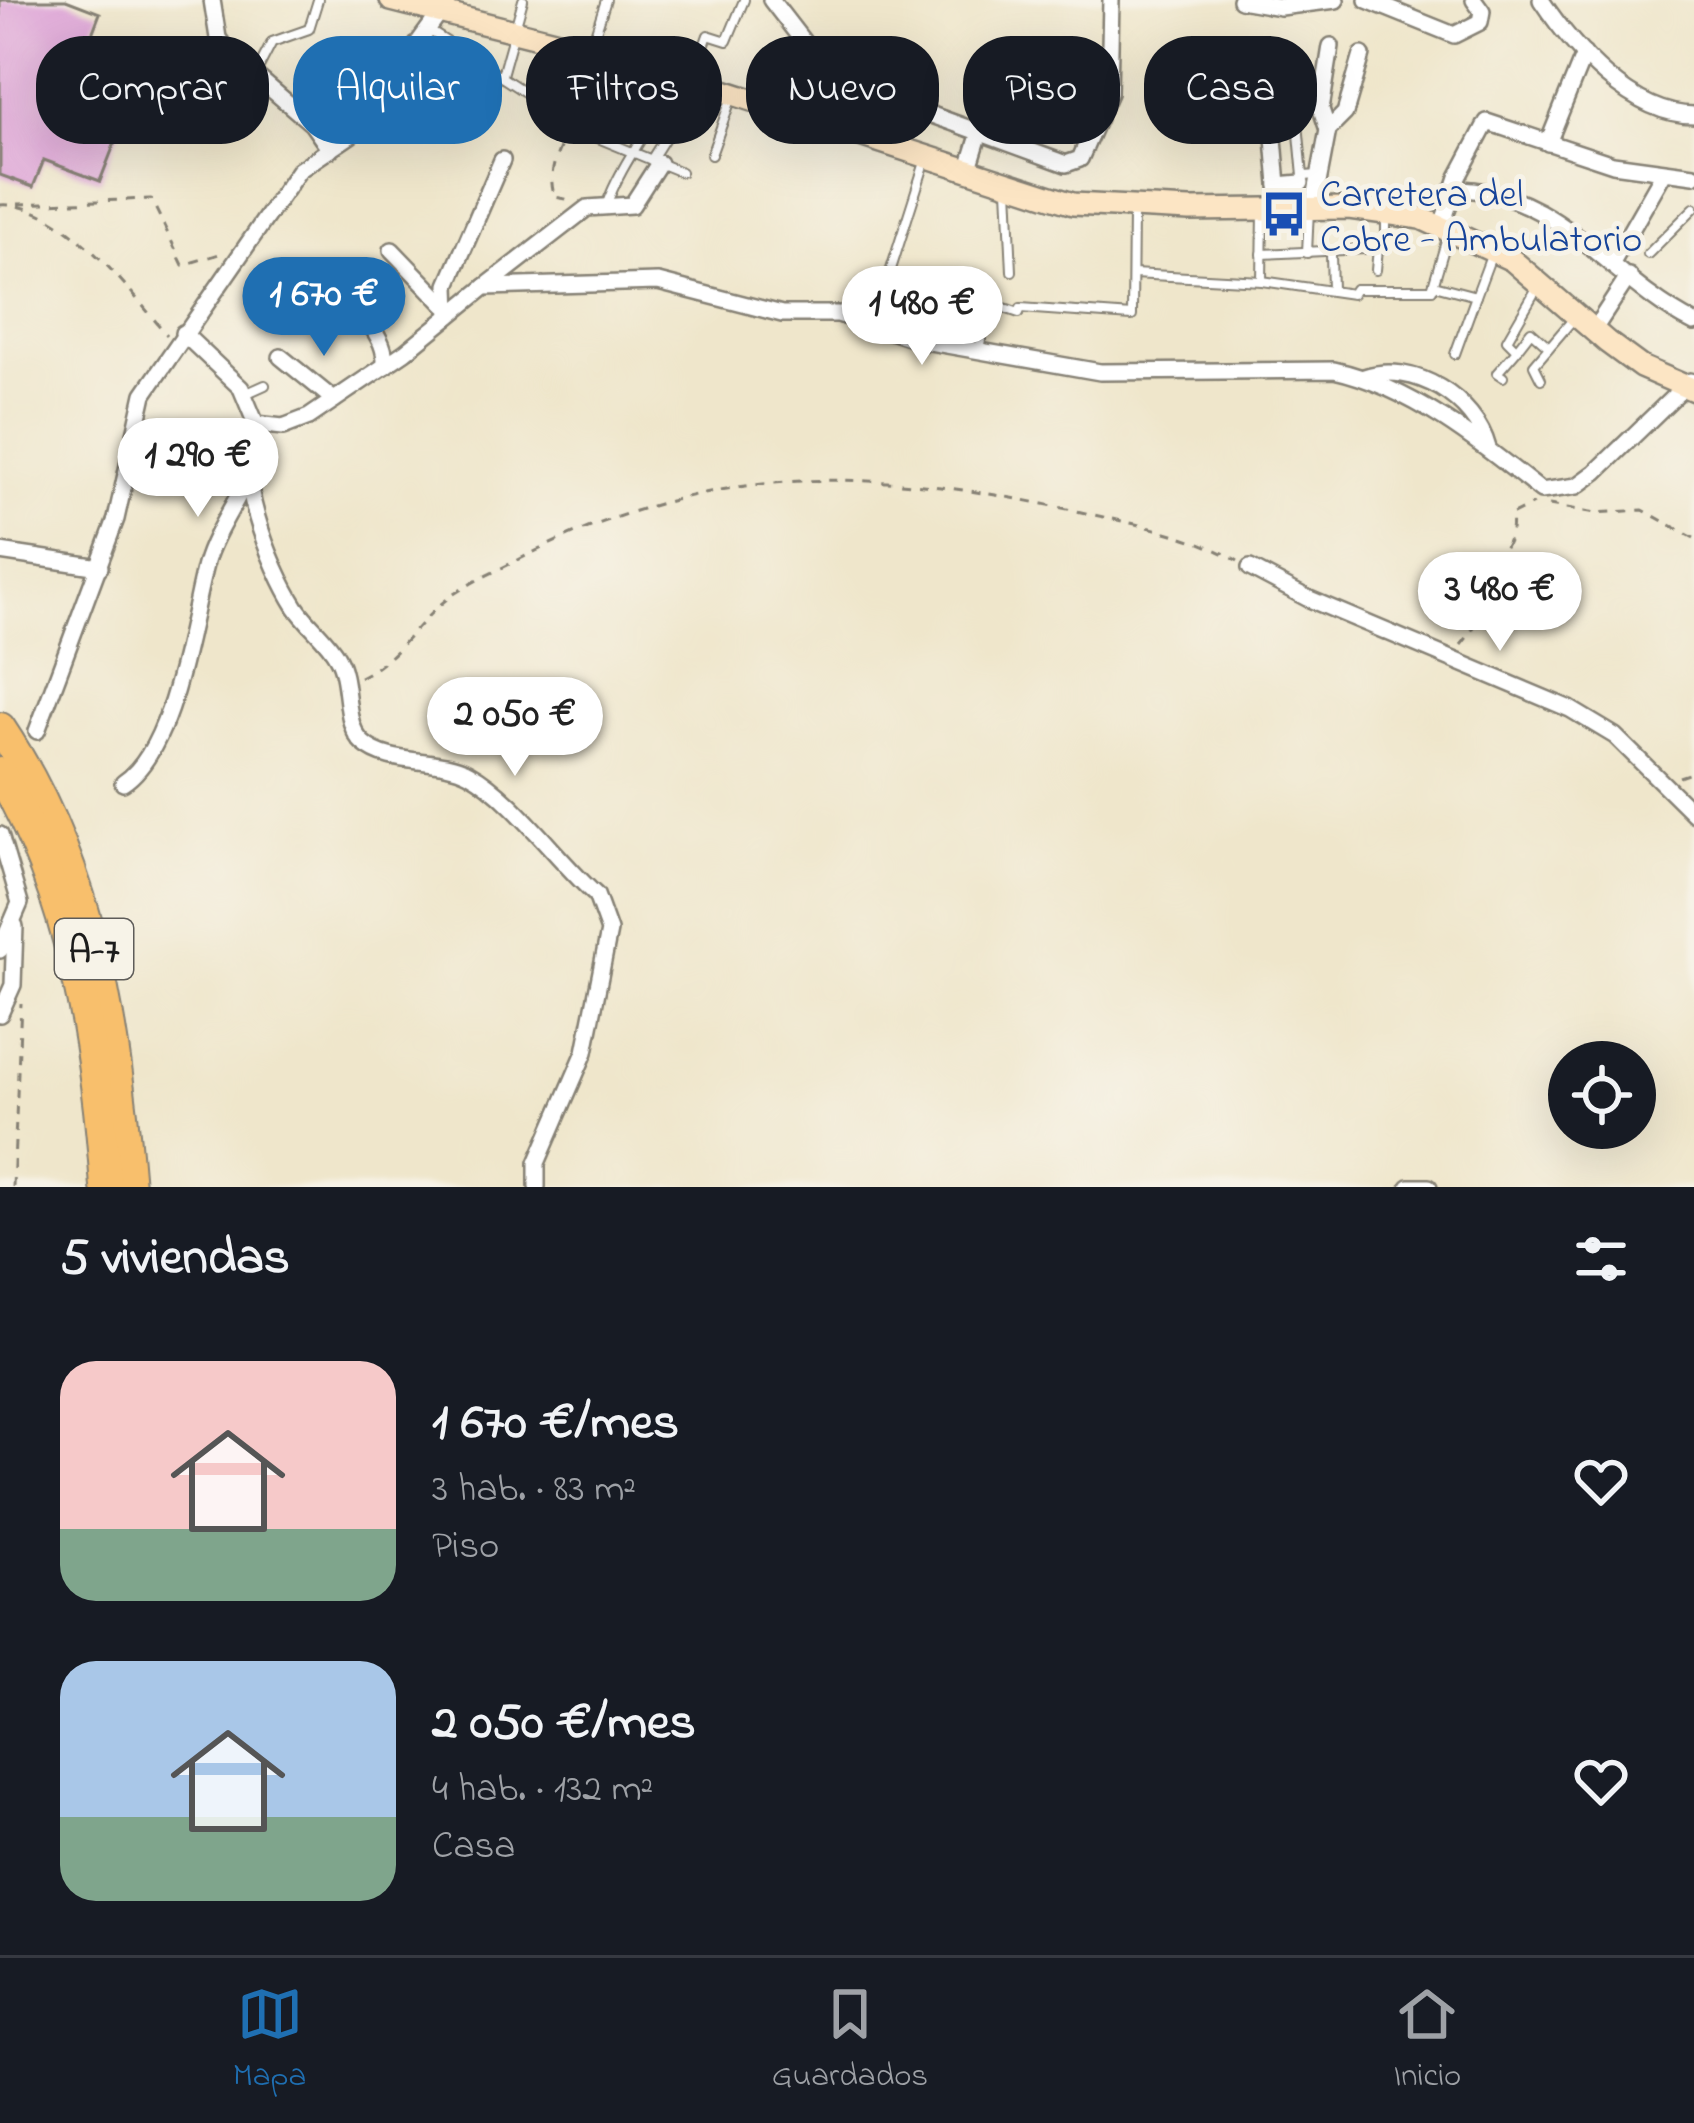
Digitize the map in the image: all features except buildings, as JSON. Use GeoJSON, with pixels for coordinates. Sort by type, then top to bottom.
{"type":"FeatureCollection","features":[{"type":"Feature","properties":{"kind":"highway","name":"A-7"},"geometry":{"type":"LineString","coordinates":[[0,728],[60,842],[92,938],[114,1049],[129,1187]]}},
{"type":"Feature","properties":{"kind":"highway","name":"A-7"},"geometry":{"type":"LineString","coordinates":[[0,773],[38,850],[68,936],[88,1029],[106,1187]]}},
{"type":"Feature","properties":{"kind":"street"},"geometry":{"type":"LineString","coordinates":[[212,0],[218,36]]}},
{"type":"Feature","properties":{"kind":"street"},"geometry":{"type":"LineString","coordinates":[[391,0],[538,36]]}},
{"type":"Feature","properties":{"kind":"street"},"geometry":{"type":"LineString","coordinates":[[771,0],[800,36]]}},
{"type":"Feature","properties":{"kind":"street"},"geometry":{"type":"LineString","coordinates":[[1110,36],[1111,0]]}},
{"type":"Feature","properties":{"kind":"street"},"geometry":{"type":"LineString","coordinates":[[1240,0],[1280,7],[1330,0]]}},
{"type":"Feature","properties":{"kind":"street"},"geometry":{"type":"LineString","coordinates":[[1367,0],[1454,35],[1480,22],[1482,11],[1474,0]]}},
{"type":"Feature","properties":{"kind":"street"},"geometry":{"type":"LineString","coordinates":[[1540,0],[1584,54],[1640,98],[1670,112],[1694,115]]}},
{"type":"Feature","properties":{"kind":"street"},"geometry":{"type":"LineString","coordinates":[[37,731],[100,567],[144,394],[299,170],[351,135],[450,12]]}},
{"type":"Feature","properties":{"kind":"street"},"geometry":{"type":"LineString","coordinates":[[1311,209],[1328,130],[1322,109],[1331,46]]}},
{"type":"Feature","properties":{"kind":"street"},"geometry":{"type":"LineString","coordinates":[[1548,143],[1584,54]]}},
{"type":"Feature","properties":{"kind":"street"},"geometry":{"type":"LineString","coordinates":[[1328,130],[1345,113],[1362,55]]}},
{"type":"Feature","properties":{"kind":"street"},"geometry":{"type":"LineString","coordinates":[[269,83],[312,124],[330,150]]}},
{"type":"Feature","properties":{"kind":"street"},"geometry":{"type":"LineString","coordinates":[[722,88],[746,96]]}},
{"type":"Feature","properties":{"kind":"street"},"geometry":{"type":"LineString","coordinates":[[1446,226],[1453,189],[1487,122],[1663,174],[1694,175]]}},
{"type":"Feature","properties":{"kind":"street"},"geometry":{"type":"LineString","coordinates":[[485,286],[658,282],[782,314],[819,312],[977,353],[1100,373],[1334,370],[1364,377],[1488,448],[1538,496],[1577,486],[1690,385],[1641,367],[1541,282],[1494,249],[1446,226],[1386,211],[1311,209],[1274,201],[1132,208],[1072,204],[887,144]]}},
{"type":"Feature","properties":{"kind":"street"},"geometry":{"type":"LineString","coordinates":[[968,171],[976,144]]}},
{"type":"Feature","properties":{"kind":"street"},"geometry":{"type":"LineString","coordinates":[[1012,144],[1066,164],[1080,159],[1087,144]]}},
{"type":"Feature","properties":{"kind":"street"},"geometry":{"type":"LineString","coordinates":[[1272,144],[1274,201]]}},
{"type":"Feature","properties":{"kind":"street"},"geometry":{"type":"LineString","coordinates":[[447,311],[448,285],[502,160]]}},
{"type":"Feature","properties":{"kind":"street"},"geometry":{"type":"LineString","coordinates":[[256,424],[297,424],[386,366],[447,311],[587,208],[632,205],[655,162]]}},
{"type":"Feature","properties":{"kind":"street"},"geometry":{"type":"LineString","coordinates":[[1612,263],[1663,174]]}},
{"type":"Feature","properties":{"kind":"street"},"geometry":{"type":"LineString","coordinates":[[1274,201],[1301,183]]}},
{"type":"Feature","properties":{"kind":"street"},"geometry":{"type":"LineString","coordinates":[[1453,189],[1490,191],[1540,208],[1694,322]]}},
{"type":"Feature","properties":{"kind":"street"},"geometry":{"type":"LineString","coordinates":[[392,250],[447,311]]}},
{"type":"Feature","properties":{"kind":"street"},"geometry":{"type":"LineString","coordinates":[[522,259],[526,280],[539,288]]}},
{"type":"Feature","properties":{"kind":"street"},"geometry":{"type":"LineString","coordinates":[[1584,323],[1629,276]]}},
{"type":"Feature","properties":{"kind":"street"},"geometry":{"type":"LineString","coordinates":[[358,291],[359,312],[384,342],[386,366]]}},
{"type":"Feature","properties":{"kind":"street"},"geometry":{"type":"LineString","coordinates":[[179,339],[244,394],[256,424],[247,452],[249,477],[279,580],[336,654],[348,681],[353,731],[360,741],[380,752],[468,772],[596,895],[606,913],[609,931],[585,1052],[537,1163],[537,1187]]}},
{"type":"Feature","properties":{"kind":"street"},"geometry":{"type":"LineString","coordinates":[[281,356],[334,400]]}},
{"type":"Feature","properties":{"kind":"street"},"geometry":{"type":"LineString","coordinates":[[1364,377],[1398,371],[1444,390],[1483,428],[1488,448]]}},
{"type":"Feature","properties":{"kind":"street"},"geometry":{"type":"LineString","coordinates":[[123,783],[136,774],[153,742],[199,610],[206,562],[249,477]]}},
{"type":"Feature","properties":{"kind":"street"},"geometry":{"type":"LineString","coordinates":[[0,552],[100,567]]}},
{"type":"Feature","properties":{"kind":"street"},"geometry":{"type":"LineString","coordinates":[[1250,568],[1570,709],[1615,736],[1694,814]]}},
{"type":"Feature","properties":{"kind":"street"},"geometry":{"type":"LineString","coordinates":[[0,836],[19,894],[13,985],[0,1014]]}},
{"type":"Feature","properties":{"kind":"street"},"geometry":{"type":"LineString","coordinates":[[0,950],[15,926]]}},
{"type":"Feature","properties":{"kind":"street"},"geometry":{"type":"LineString","coordinates":[[1409,1187],[1429,1187]]}},
{"type":"Feature","properties":{"kind":"lane"},"geometry":{"type":"LineString","coordinates":[[269,47],[272,42],[309,29],[318,0]]}},
{"type":"Feature","properties":{"kind":"lane"},"geometry":{"type":"LineString","coordinates":[[523,0],[502,76],[526,90]]}},
{"type":"Feature","properties":{"kind":"lane"},"geometry":{"type":"LineString","coordinates":[[594,36],[606,0]]}},
{"type":"Feature","properties":{"kind":"lane"},"geometry":{"type":"LineString","coordinates":[[722,39],[727,41],[744,0]]}},
{"type":"Feature","properties":{"kind":"lane"},"geometry":{"type":"LineString","coordinates":[[450,12],[470,36]]}},
{"type":"Feature","properties":{"kind":"lane"},"geometry":{"type":"LineString","coordinates":[[711,154],[734,92]]}},
{"type":"Feature","properties":{"kind":"lane"},"geometry":{"type":"LineString","coordinates":[[611,144],[681,172]]}},
{"type":"Feature","properties":{"kind":"lane"},"geometry":{"type":"LineString","coordinates":[[606,206],[636,144]]}},
{"type":"Feature","properties":{"kind":"lane"},"geometry":{"type":"LineString","coordinates":[[655,162],[661,144]]}},
{"type":"Feature","properties":{"kind":"lane"},"geometry":{"type":"LineString","coordinates":[[1300,144],[1303,176],[1320,175]]}},
{"type":"Feature","properties":{"kind":"lane"},"geometry":{"type":"LineString","coordinates":[[873,326],[926,158]]}},
{"type":"Feature","properties":{"kind":"lane"},"geometry":{"type":"LineString","coordinates":[[1008,184],[1012,271]]}},
{"type":"Feature","properties":{"kind":"lane"},"geometry":{"type":"LineString","coordinates":[[1262,281],[1262,254],[1274,201]]}},
{"type":"Feature","properties":{"kind":"lane"},"geometry":{"type":"LineString","coordinates":[[977,353],[990,303],[1019,314],[1021,308],[1052,308],[1132,316],[1132,208]]}},
{"type":"Feature","properties":{"kind":"lane"},"geometry":{"type":"LineString","coordinates":[[1648,254],[1694,208]]}},
{"type":"Feature","properties":{"kind":"lane"},"geometry":{"type":"LineString","coordinates":[[1306,253],[1311,209]]}},
{"type":"Feature","properties":{"kind":"lane"},"geometry":{"type":"LineString","coordinates":[[1262,254],[1386,248],[1386,211]]}},
{"type":"Feature","properties":{"kind":"lane"},"geometry":{"type":"LineString","coordinates":[[1433,285],[1446,226]]}},
{"type":"Feature","properties":{"kind":"lane"},"geometry":{"type":"LineString","coordinates":[[1376,270],[1378,248]]}},
{"type":"Feature","properties":{"kind":"lane"},"geometry":{"type":"LineString","coordinates":[[1455,354],[1494,249]]}},
{"type":"Feature","properties":{"kind":"lane"},"geometry":{"type":"LineString","coordinates":[[1330,254],[1332,290]]}},
{"type":"Feature","properties":{"kind":"lane"},"geometry":{"type":"LineString","coordinates":[[1132,274],[1262,281],[1352,294],[1355,290],[1433,285],[1476,296]]}},
{"type":"Feature","properties":{"kind":"lane"},"geometry":{"type":"LineString","coordinates":[[1517,350],[1507,340],[1541,282]]}},
{"type":"Feature","properties":{"kind":"lane"},"geometry":{"type":"LineString","coordinates":[[1541,379],[1534,365],[1549,347],[1584,323]]}},
{"type":"Feature","properties":{"kind":"lane"},"geometry":{"type":"LineString","coordinates":[[1503,377],[1497,373],[1532,331],[1549,347]]}},
{"type":"Feature","properties":{"kind":"lane"},"geometry":{"type":"LineString","coordinates":[[244,394],[266,385]]}},
{"type":"Feature","properties":{"kind":"path"},"geometry":{"type":"LineString","coordinates":[[562,144],[554,160],[551,190],[555,196],[606,206]]}},
{"type":"Feature","properties":{"kind":"path"},"geometry":{"type":"LineString","coordinates":[[0,205],[151,199],[183,266],[242,247]]}},
{"type":"Feature","properties":{"kind":"path"},"geometry":{"type":"LineString","coordinates":[[18,204],[98,253],[179,339]]}},
{"type":"Feature","properties":{"kind":"path"},"geometry":{"type":"LineString","coordinates":[[348,681],[388,662],[450,596],[526,556],[655,505],[761,482],[911,480],[981,492],[1209,544],[1250,568]]}},
{"type":"Feature","properties":{"kind":"path"},"geometry":{"type":"LineString","coordinates":[[1445,656],[1462,644],[1485,609],[1491,577],[1512,538],[1511,515],[1538,496],[1574,512],[1643,510],[1694,538]]}},
{"type":"Feature","properties":{"kind":"path"},"geometry":{"type":"LineString","coordinates":[[1666,782],[1694,772]]}},
{"type":"Feature","properties":{"kind":"path"},"geometry":{"type":"LineString","coordinates":[[13,1187],[21,998]]}},
{"type":"Feature","properties":{"kind":"place","name":"Carretera del Cobre - Ambulatorio"},"geometry":{"type":"Point","coordinates":[1284,214]}}]}
